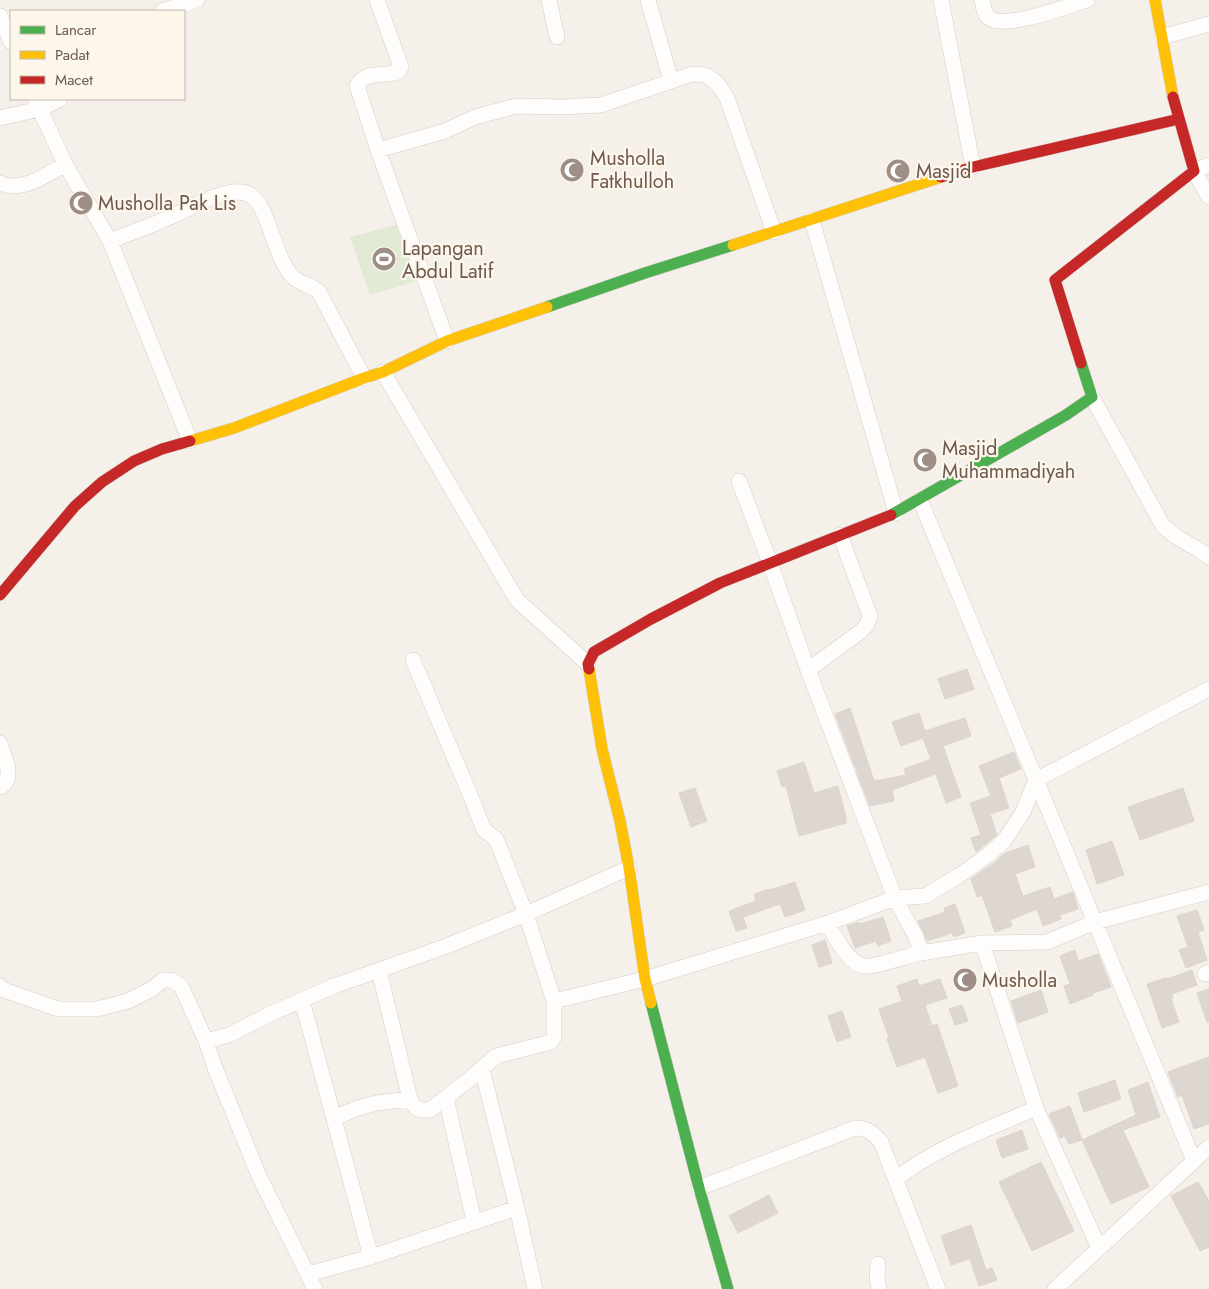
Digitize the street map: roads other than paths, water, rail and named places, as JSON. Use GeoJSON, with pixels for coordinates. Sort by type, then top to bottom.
{"type":"FeatureCollection","features":[{"type":"Feature","properties":{"kind":"street"},"geometry":{"type":"LineString","coordinates":[[166,10],[197,0]]}},
{"type":"Feature","properties":{"kind":"street"},"geometry":{"type":"LineString","coordinates":[[377,0],[401,66],[398,72],[365,78],[359,81],[357,86],[447,341]]}},
{"type":"Feature","properties":{"kind":"street"},"geometry":{"type":"LineString","coordinates":[[549,0],[557,37]]}},
{"type":"Feature","properties":{"kind":"street"},"geometry":{"type":"LineString","coordinates":[[648,0],[671,81]]}},
{"type":"Feature","properties":{"kind":"street"},"geometry":{"type":"LineString","coordinates":[[941,0],[972,167]]}},
{"type":"Feature","properties":{"kind":"street"},"geometry":{"type":"LineString","coordinates":[[982,0],[984,11],[989,18],[997,21],[1011,22],[1038,16],[1087,0]]}},
{"type":"Feature","properties":{"kind":"street"},"geometry":{"type":"LineString","coordinates":[[1155,0],[1179,119],[1194,171],[1209,197]]}},
{"type":"Feature","properties":{"kind":"street"},"geometry":{"type":"LineString","coordinates":[[0,16],[10,40]]}},
{"type":"Feature","properties":{"kind":"street"},"geometry":{"type":"LineString","coordinates":[[1162,38],[1209,24]]}},
{"type":"Feature","properties":{"kind":"street"},"geometry":{"type":"LineString","coordinates":[[378,150],[445,131],[475,117],[516,106],[562,107],[601,105],[692,74],[705,75],[720,86],[727,98],[774,232]]}},
{"type":"Feature","properties":{"kind":"street"},"geometry":{"type":"LineString","coordinates":[[0,118],[38,104],[56,100]]}},
{"type":"Feature","properties":{"kind":"street"},"geometry":{"type":"LineString","coordinates":[[38,104],[64,164],[110,241],[190,441]]}},
{"type":"Feature","properties":{"kind":"street"},"geometry":{"type":"LineString","coordinates":[[0,595],[75,506],[102,482],[134,461],[162,449],[234,428],[383,372],[447,341],[972,167],[1179,119]]}},
{"type":"Feature","properties":{"kind":"street"},"geometry":{"type":"LineString","coordinates":[[0,183],[6,186],[18,186],[39,179],[64,164]]}},
{"type":"Feature","properties":{"kind":"street"},"geometry":{"type":"LineString","coordinates":[[1209,165],[1194,171],[1055,280],[1092,397],[1163,526],[1177,537],[1209,556]]}},
{"type":"Feature","properties":{"kind":"street"},"geometry":{"type":"LineString","coordinates":[[110,241],[172,217],[210,198],[227,193],[251,194],[259,204],[282,260],[294,277],[314,287],[319,292],[364,378]]}},
{"type":"Feature","properties":{"kind":"street"},"geometry":{"type":"LineString","coordinates":[[812,220],[896,513]]}},
{"type":"Feature","properties":{"kind":"street"},"geometry":{"type":"LineString","coordinates":[[383,372],[517,600],[588,664]]}},
{"type":"Feature","properties":{"kind":"street"},"geometry":{"type":"LineString","coordinates":[[728,1289],[699,1188],[645,979],[629,868],[620,821],[602,749],[588,664],[594,652],[651,619],[720,583],[896,513],[1066,415],[1092,397]]}},
{"type":"Feature","properties":{"kind":"street"},"geometry":{"type":"LineString","coordinates":[[739,481],[808,670],[895,898],[916,937],[921,953]]}},
{"type":"Feature","properties":{"kind":"street"},"geometry":{"type":"LineString","coordinates":[[920,500],[1194,1161]]}},
{"type":"Feature","properties":{"kind":"street"},"geometry":{"type":"LineString","coordinates":[[808,670],[860,632],[867,625],[870,616],[840,535]]}},
{"type":"Feature","properties":{"kind":"street"},"geometry":{"type":"LineString","coordinates":[[379,970],[410,1099],[414,1107],[422,1111],[430,1110],[496,1056],[551,1042],[554,1038],[554,1001],[526,914],[496,839],[484,830],[413,660]]}},
{"type":"Feature","properties":{"kind":"street"},"geometry":{"type":"LineString","coordinates":[[554,1001],[645,979],[828,923],[895,898],[925,896],[960,875],[1004,841],[1023,812],[1036,780],[1209,689]]}},
{"type":"Feature","properties":{"kind":"street"},"geometry":{"type":"LineString","coordinates":[[0,743],[9,777],[5,785],[0,787]]}},
{"type":"Feature","properties":{"kind":"street"},"geometry":{"type":"LineString","coordinates":[[206,1041],[229,1035],[272,1013],[334,986],[444,947],[526,914],[629,868]]}},
{"type":"Feature","properties":{"kind":"street"},"geometry":{"type":"LineString","coordinates":[[828,923],[848,955],[856,963],[865,967],[921,953],[982,943],[1047,942],[1095,922],[1209,892]]}},
{"type":"Feature","properties":{"kind":"street"},"geometry":{"type":"LineString","coordinates":[[982,943],[1036,1108],[1098,1248]]}},
{"type":"Feature","properties":{"kind":"street"},"geometry":{"type":"LineString","coordinates":[[0,986],[4,990],[58,1008],[98,1009],[128,1001],[152,989],[163,980],[171,980],[181,986],[206,1041],[259,1176],[315,1289]]}},
{"type":"Feature","properties":{"kind":"street"},"geometry":{"type":"LineString","coordinates":[[302,1000],[371,1257]]}},
{"type":"Feature","properties":{"kind":"street"},"geometry":{"type":"LineString","coordinates":[[482,1069],[535,1289]]}},
{"type":"Feature","properties":{"kind":"street"},"geometry":{"type":"LineString","coordinates":[[446,1098],[474,1221]]}},
{"type":"Feature","properties":{"kind":"street"},"geometry":{"type":"LineString","coordinates":[[334,1118],[358,1108],[377,1103],[410,1099]]}},
{"type":"Feature","properties":{"kind":"street"},"geometry":{"type":"LineString","coordinates":[[896,1180],[912,1167],[945,1149],[1036,1108]]}},
{"type":"Feature","properties":{"kind":"street"},"geometry":{"type":"LineString","coordinates":[[699,1188],[855,1128],[871,1130],[881,1142],[938,1289]]}},
{"type":"Feature","properties":{"kind":"street"},"geometry":{"type":"LineString","coordinates":[[1055,1289],[1209,1147]]}},
{"type":"Feature","properties":{"kind":"street"},"geometry":{"type":"LineString","coordinates":[[308,1274],[371,1257],[517,1208]]}},
{"type":"Feature","properties":{"kind":"street"},"geometry":{"type":"LineString","coordinates":[[878,1264],[876,1278],[879,1289]]}},
{"type":"Feature","properties":{"kind":"place","name":"Musholla Fatkhulloh"},"geometry":{"type":"Point","coordinates":[572,170]}},
{"type":"Feature","properties":{"kind":"place","name":"Masjid"},"geometry":{"type":"Point","coordinates":[898,171]}},
{"type":"Feature","properties":{"kind":"place","name":"Musholla Pak Lis"},"geometry":{"type":"Point","coordinates":[81,203]}},
{"type":"Feature","properties":{"kind":"place","name":"Lapangan Abdul Latif"},"geometry":{"type":"Point","coordinates":[384,259]}},
{"type":"Feature","properties":{"kind":"place","name":"Masjid Muhammadiyah"},"geometry":{"type":"Point","coordinates":[925,460]}},
{"type":"Feature","properties":{"kind":"place","name":"Musholla"},"geometry":{"type":"Point","coordinates":[965,980]}}]}
